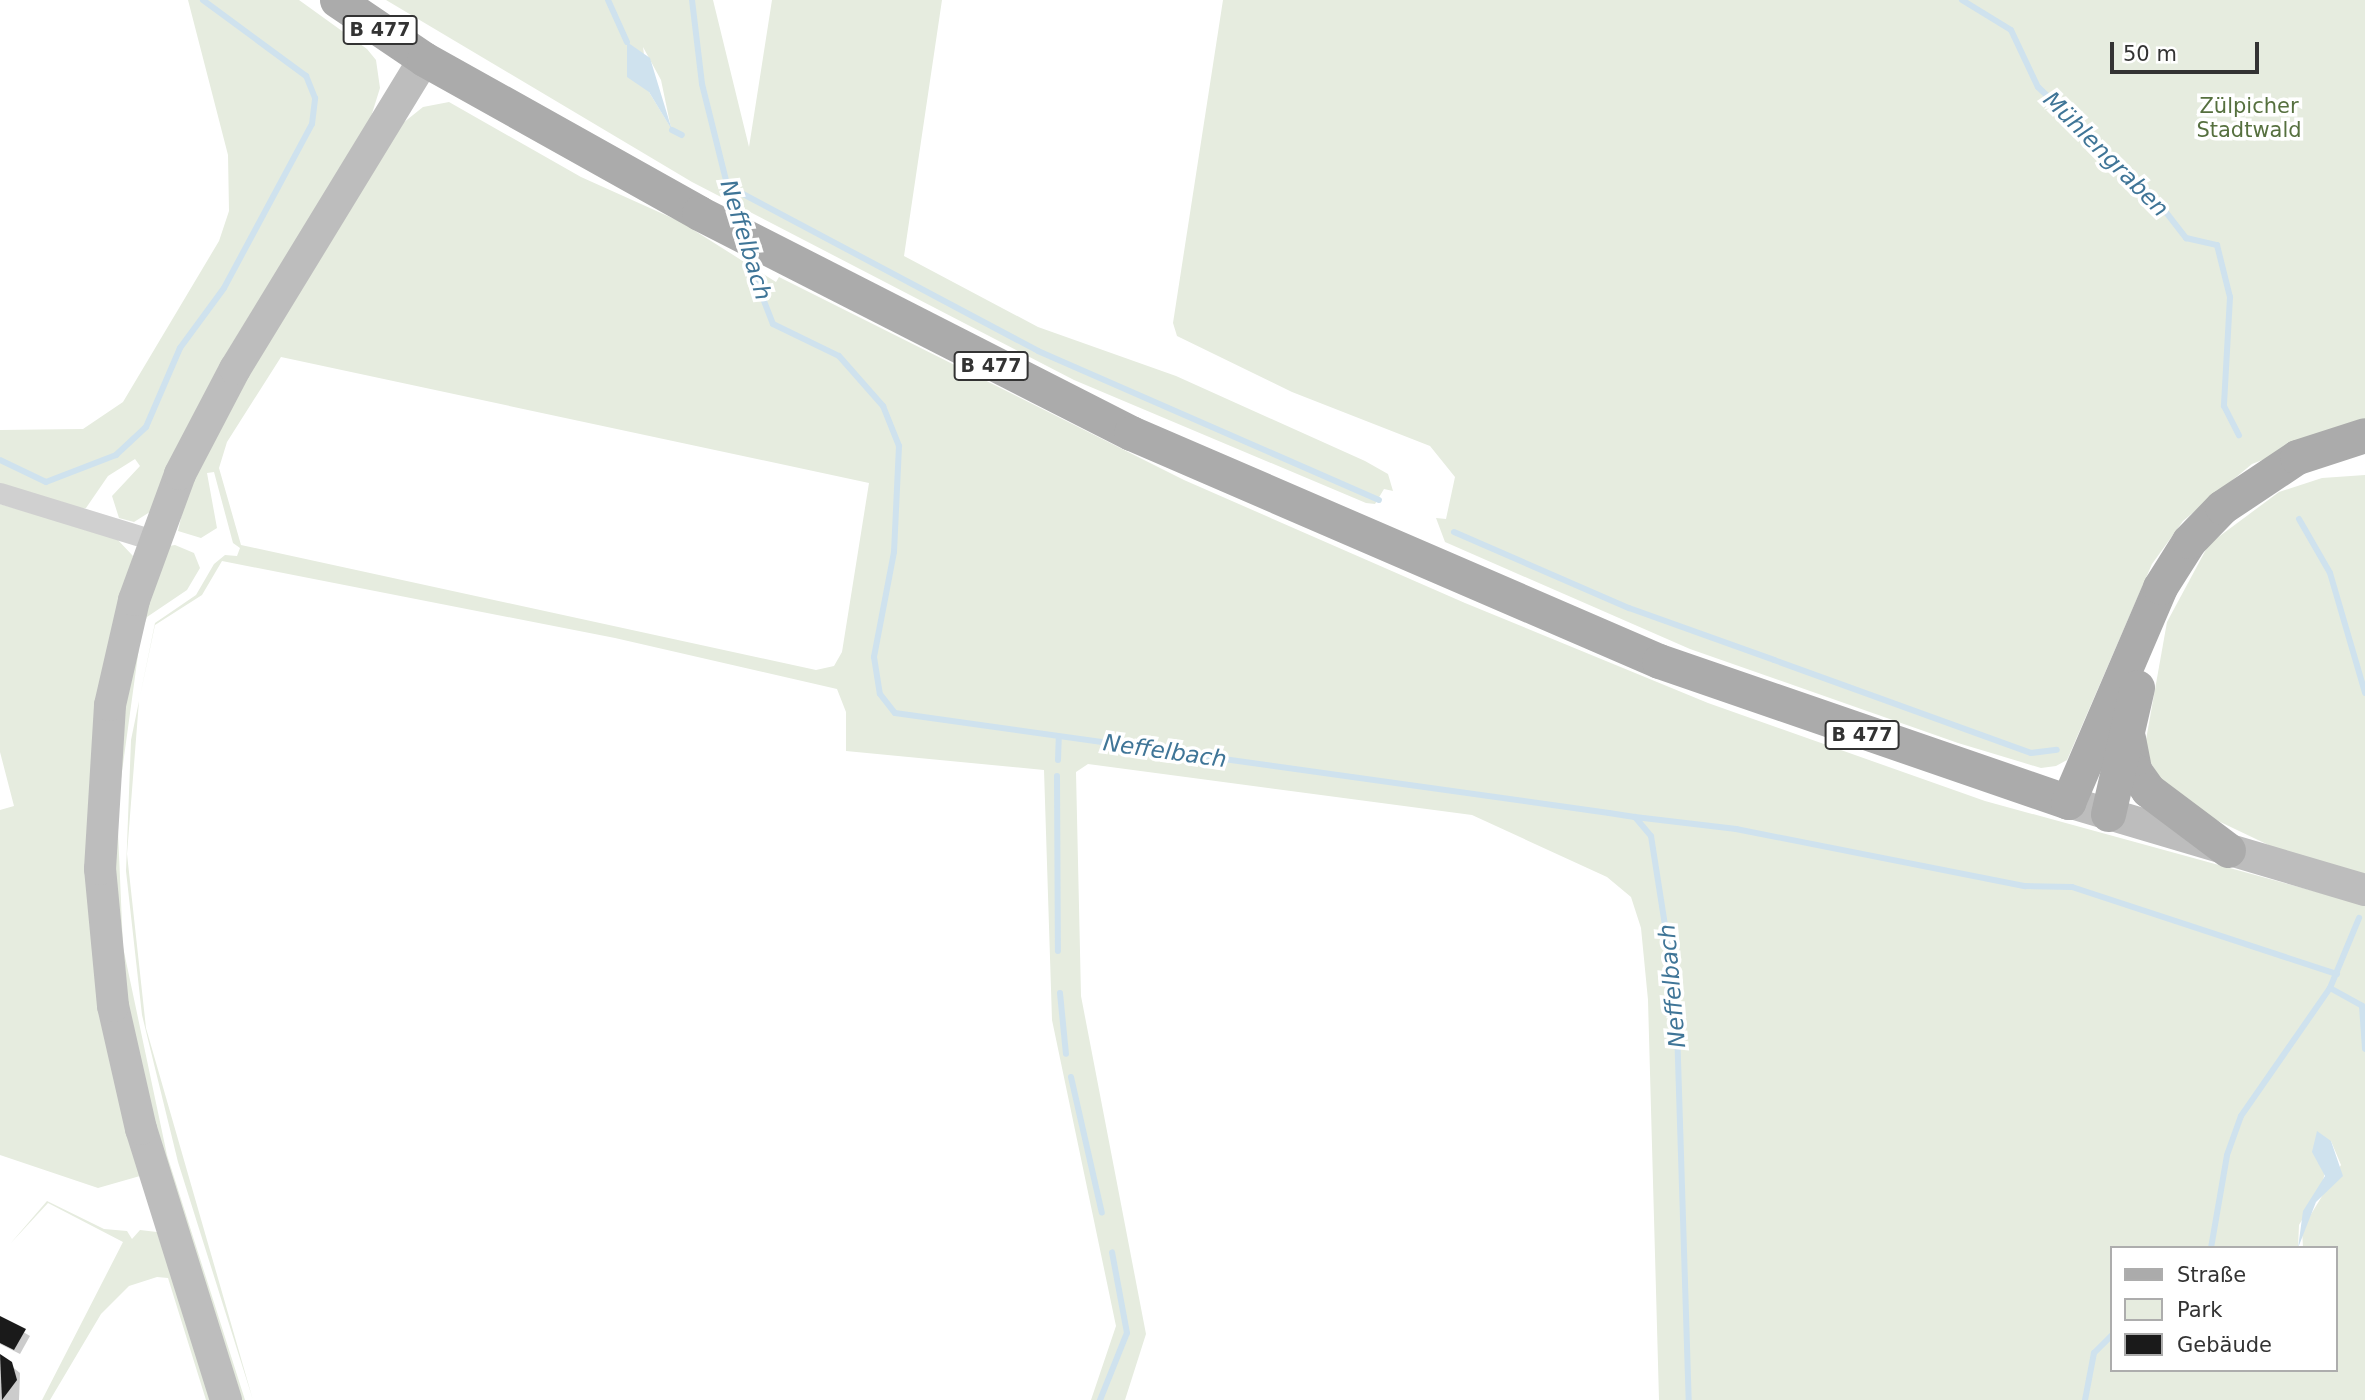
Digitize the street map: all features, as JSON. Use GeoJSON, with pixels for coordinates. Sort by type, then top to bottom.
{"type":"FeatureCollection","features":[{"type":"Feature","properties":{"kind":"main road","name":"B 477"},"geometry":{"type":"LineString","coordinates":[[337,0],[424,59],[699,213],[1119,428],[1601,637],[1873,738],[2068,802]]}},
{"type":"Feature","properties":{"kind":"main road"},"geometry":{"type":"LineString","coordinates":[[2068,802],[2154,601],[2189,541],[2252,485],[2309,451],[2365,435]]}},
{"type":"Feature","properties":{"kind":"main road"},"geometry":{"type":"LineString","coordinates":[[2252,485],[2318,464],[2365,461]]}},
{"type":"Feature","properties":{"kind":"main road"},"geometry":{"type":"LineString","coordinates":[[2108,814],[2128,737],[2154,601]]}},
{"type":"Feature","properties":{"kind":"main road"},"geometry":{"type":"LineString","coordinates":[[2128,737],[2134,770],[2148,789],[2228,850]]}},
{"type":"Feature","properties":{"kind":"street"},"geometry":{"type":"LineString","coordinates":[[226,1400],[127,1077],[101,906],[105,741],[125,632],[153,540],[213,408],[424,59]]}},
{"type":"Feature","properties":{"kind":"street"},"geometry":{"type":"LineString","coordinates":[[0,493],[153,540]]}},
{"type":"Feature","properties":{"kind":"street"},"geometry":{"type":"LineString","coordinates":[[2068,802],[2365,890]]}},
{"type":"Feature","properties":{"kind":"green space"},"geometry":{"type":"Polygon","coordinates":[[[188,0],[299,0],[367,49],[376,60],[380,88],[370,120],[153,510],[134,522],[119,518],[112,496],[140,466],[135,459],[108,476],[86,508],[74,511],[0,484],[0,430],[83,429],[123,402],[219,241],[229,211],[228,155],[188,0]]]}},
{"type":"Feature","properties":{"kind":"green space"},"geometry":{"type":"Polygon","coordinates":[[[386,0],[713,0],[749,147],[772,0],[942,0],[904,256],[1038,327],[1176,376],[1365,461],[1388,474],[1393,491],[1384,489],[1375,504],[1366,503],[1074,380],[692,182],[386,0]],[[643,47],[649,92],[671,128],[661,80],[643,47]]]}},
{"type":"Feature","properties":{"kind":"green space","name":"Zülpicher Stadtwald"},"geometry":{"type":"Polygon","coordinates":[[[1223,0],[2365,0],[2365,420],[2252,464],[2183,521],[2152,564],[2067,760],[2056,766],[2041,768],[1958,743],[1690,649],[1445,542],[1436,518],[1446,519],[1455,477],[1430,446],[1292,392],[1177,336],[1173,323],[1223,0]]]}},
{"type":"Feature","properties":{"kind":"green space"},"geometry":{"type":"Polygon","coordinates":[[[449,102],[581,177],[681,222],[776,282],[779,277],[1184,480],[1465,603],[1708,703],[1985,801],[2365,905],[2365,1400],[1659,1400],[1648,1000],[1641,928],[1631,897],[1607,877],[1472,815],[1088,764],[1076,772],[1081,996],[1146,1334],[1125,1400],[1091,1400],[1116,1326],[1052,1020],[1044,770],[846,751],[846,712],[837,689],[615,638],[222,561],[202,595],[155,625],[139,701],[155,623],[196,595],[214,564],[225,555],[237,556],[240,548],[233,543],[214,472],[207,473],[217,528],[201,538],[178,531],[192,469],[403,123],[423,107],[449,102]],[[281,357],[227,442],[219,468],[241,545],[816,670],[834,666],[842,652],[869,483],[281,357]]]}},
{"type":"Feature","properties":{"kind":"green space"},"geometry":{"type":"Polygon","coordinates":[[[2365,475],[2365,877],[2279,850],[2172,799],[2144,751],[2167,622],[2209,544],[2279,492],[2322,478],[2365,475]]]}},
{"type":"Feature","properties":{"kind":"green space"},"geometry":{"type":"Polygon","coordinates":[[[0,504],[116,538],[133,556],[100,698],[140,1176],[98,1188],[0,1155],[0,810],[14,806],[0,752],[0,504]]]}},
{"type":"Feature","properties":{"kind":"green space"},"geometry":{"type":"Polygon","coordinates":[[[175,545],[194,553],[200,568],[187,590],[147,617],[141,633],[117,808],[123,947],[167,1155],[245,1400],[235,1400],[135,1067],[109,852],[132,648],[169,546],[175,545]]]}},
{"type":"Feature","properties":{"kind":"green space"},"geometry":{"type":"Polygon","coordinates":[[[139,701],[127,854],[146,1028],[253,1400],[178,1162],[142,1015],[126,871],[131,740],[139,701]]]}},
{"type":"Feature","properties":{"kind":"green space"},"geometry":{"type":"Polygon","coordinates":[[[47,1201],[104,1229],[127,1231],[132,1239],[140,1230],[157,1232],[215,1400],[206,1400],[168,1278],[157,1277],[129,1286],[101,1314],[50,1400],[42,1400],[123,1242],[48,1203],[10,1244],[47,1201]]]}},
{"type":"Feature","properties":{"kind":"water"},"geometry":{"type":"Polygon","coordinates":[[[627,42],[650,58],[672,130],[649,92],[627,77],[627,42]]]}},
{"type":"Feature","properties":{"kind":"water"},"geometry":{"type":"Polygon","coordinates":[[[2317,1131],[2331,1141],[2343,1176],[2316,1202],[2298,1246],[2303,1211],[2325,1176],[2312,1152],[2317,1131]]]}},
{"type":"Feature","properties":{"kind":"building"},"geometry":{"type":"Polygon","coordinates":[[[0,1316],[26,1329],[14,1350],[0,1343],[0,1316]]]}},
{"type":"Feature","properties":{"kind":"building"},"geometry":{"type":"Polygon","coordinates":[[[0,1354],[12,1362],[17,1380],[2,1400],[0,1354]]]}},
{"type":"Feature","properties":{"kind":"waterway"},"geometry":{"type":"LineString","coordinates":[[0,460],[46,482],[116,455],[146,427],[180,348],[224,288],[312,124],[315,98],[306,76],[203,0]]}},
{"type":"Feature","properties":{"kind":"waterway"},"geometry":{"type":"LineString","coordinates":[[608,0],[627,42]]}},
{"type":"Feature","properties":{"kind":"waterway","name":"Neffelbach"},"geometry":{"type":"LineString","coordinates":[[692,0],[702,84],[735,216]]}},
{"type":"Feature","properties":{"kind":"waterway","name":"Mühlengraben"},"geometry":{"type":"LineString","coordinates":[[1962,0],[2011,30],[2038,87],[2155,198],[2186,238],[2217,245],[2230,297],[2224,406],[2239,435]]}},
{"type":"Feature","properties":{"kind":"waterway"},"geometry":{"type":"LineString","coordinates":[[672,130],[682,135]]}},
{"type":"Feature","properties":{"kind":"waterway"},"geometry":{"type":"LineString","coordinates":[[726,185],[1038,351],[1379,500]]}},
{"type":"Feature","properties":{"kind":"waterway","name":"Neffelbach"},"geometry":{"type":"LineString","coordinates":[[744,250],[773,324],[839,356],[883,406],[899,446],[894,552],[874,657],[880,694],[895,713],[1635,817],[1651,836],[1676,996],[1689,1400]]}},
{"type":"Feature","properties":{"kind":"waterway","name":"Mühlengraben"},"geometry":{"type":"LineString","coordinates":[[2299,519],[2330,573],[2365,693]]}},
{"type":"Feature","properties":{"kind":"waterway"},"geometry":{"type":"LineString","coordinates":[[1454,532],[1629,608],[2031,753],[2057,750]]}},
{"type":"Feature","properties":{"kind":"waterway"},"geometry":{"type":"LineString","coordinates":[[1058,760],[1059,737]]}},
{"type":"Feature","properties":{"kind":"waterway"},"geometry":{"type":"LineString","coordinates":[[1057,776],[1058,951]]}},
{"type":"Feature","properties":{"kind":"waterway"},"geometry":{"type":"LineString","coordinates":[[1635,817],[1736,829],[2025,886],[2072,887],[2337,974]]}},
{"type":"Feature","properties":{"kind":"waterway","name":"Mühlengraben"},"geometry":{"type":"LineString","coordinates":[[2211,1246],[2227,1155],[2241,1116],[2330,988],[2359,918]]}},
{"type":"Feature","properties":{"kind":"waterway"},"geometry":{"type":"LineString","coordinates":[[2330,988],[2362,1006],[2365,1049]]}},
{"type":"Feature","properties":{"kind":"waterway"},"geometry":{"type":"LineString","coordinates":[[1060,993],[1066,1054]]}},
{"type":"Feature","properties":{"kind":"waterway"},"geometry":{"type":"LineString","coordinates":[[1071,1077],[1102,1213]]}},
{"type":"Feature","properties":{"kind":"waterway"},"geometry":{"type":"LineString","coordinates":[[1100,1400],[1127,1333],[1112,1252]]}},
{"type":"Feature","properties":{"kind":"waterway","name":"Mühlengraben"},"geometry":{"type":"LineString","coordinates":[[2085,1400],[2094,1353],[2110,1337]]}}]}
